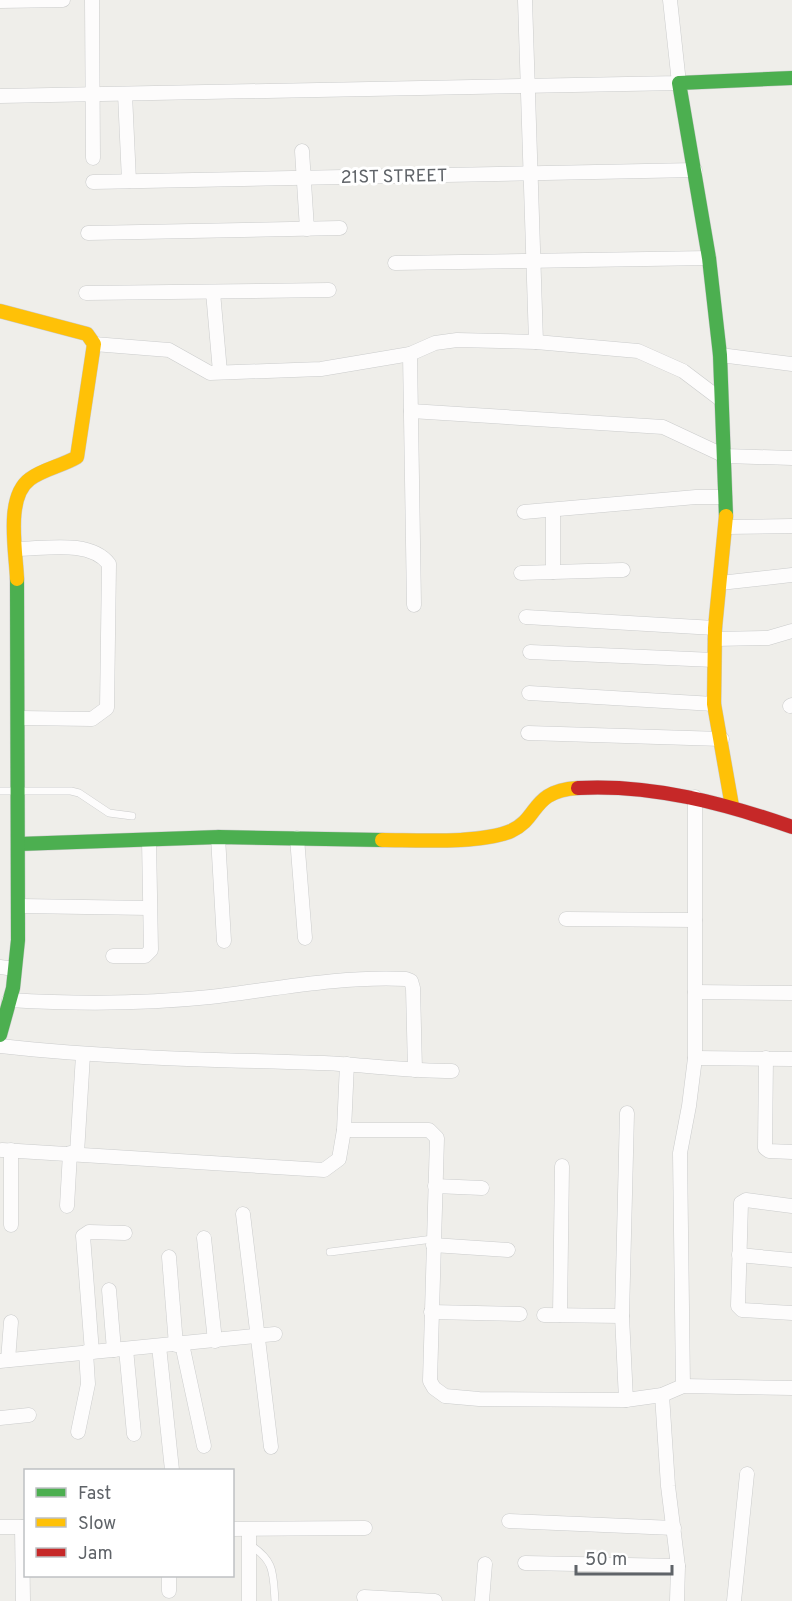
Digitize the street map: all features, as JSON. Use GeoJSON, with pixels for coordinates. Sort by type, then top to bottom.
{"type":"FeatureCollection","features":[{"type":"Feature","properties":{"kind":"street"},"geometry":{"type":"LineString","coordinates":[[0,1],[63,0]]}},
{"type":"Feature","properties":{"kind":"street"},"geometry":{"type":"LineString","coordinates":[[92,0],[93,158]]}},
{"type":"Feature","properties":{"kind":"street"},"geometry":{"type":"LineString","coordinates":[[525,0],[536,342]]}},
{"type":"Feature","properties":{"kind":"street"},"geometry":{"type":"LineString","coordinates":[[670,0],[679,83],[709,258],[720,355],[726,527],[715,633],[714,704],[732,806]]}},
{"type":"Feature","properties":{"kind":"street"},"geometry":{"type":"LineString","coordinates":[[0,96],[679,83],[792,78]]}},
{"type":"Feature","properties":{"kind":"street"},"geometry":{"type":"LineString","coordinates":[[125,94],[129,181]]}},
{"type":"Feature","properties":{"kind":"street"},"geometry":{"type":"LineString","coordinates":[[302,151],[307,229]]}},
{"type":"Feature","properties":{"kind":"street","name":"21ST STREET"},"geometry":{"type":"LineString","coordinates":[[93,182],[695,170]]}},
{"type":"Feature","properties":{"kind":"street"},"geometry":{"type":"LineString","coordinates":[[87,233],[340,228]]}},
{"type":"Feature","properties":{"kind":"street"},"geometry":{"type":"LineString","coordinates":[[395,263],[709,258]]}},
{"type":"Feature","properties":{"kind":"street"},"geometry":{"type":"LineString","coordinates":[[86,293],[328,290]]}},
{"type":"Feature","properties":{"kind":"street"},"geometry":{"type":"LineString","coordinates":[[213,292],[220,372]]}},
{"type":"Feature","properties":{"kind":"street"},"geometry":{"type":"LineString","coordinates":[[0,311],[87,334],[94,344],[77,457],[70,462],[36,474],[23,484],[14,506],[21,718],[19,844],[21,906],[14,969],[1,1027]]}},
{"type":"Feature","properties":{"kind":"street"},"geometry":{"type":"LineString","coordinates":[[94,344],[169,350],[176,352],[201,369],[220,372],[321,369],[410,354],[435,343],[457,340],[536,342],[638,351],[683,371],[720,399]]}},
{"type":"Feature","properties":{"kind":"street"},"geometry":{"type":"LineString","coordinates":[[410,354],[414,605]]}},
{"type":"Feature","properties":{"kind":"street"},"geometry":{"type":"LineString","coordinates":[[720,355],[792,364]]}},
{"type":"Feature","properties":{"kind":"street"},"geometry":{"type":"LineString","coordinates":[[411,411],[663,426],[725,456],[792,458]]}},
{"type":"Feature","properties":{"kind":"street"},"geometry":{"type":"LineString","coordinates":[[524,512],[696,497],[725,497]]}},
{"type":"Feature","properties":{"kind":"street"},"geometry":{"type":"LineString","coordinates":[[553,511],[554,572]]}},
{"type":"Feature","properties":{"kind":"street"},"geometry":{"type":"LineString","coordinates":[[726,527],[792,526]]}},
{"type":"Feature","properties":{"kind":"street"},"geometry":{"type":"LineString","coordinates":[[16,549],[80,548],[102,555],[109,564],[107,708],[92,719],[21,718]]}},
{"type":"Feature","properties":{"kind":"street"},"geometry":{"type":"LineString","coordinates":[[521,573],[623,570]]}},
{"type":"Feature","properties":{"kind":"street"},"geometry":{"type":"LineString","coordinates":[[720,583],[792,575]]}},
{"type":"Feature","properties":{"kind":"street"},"geometry":{"type":"LineString","coordinates":[[526,617],[768,638],[792,631]]}},
{"type":"Feature","properties":{"kind":"street"},"geometry":{"type":"LineString","coordinates":[[530,652],[714,660]]}},
{"type":"Feature","properties":{"kind":"street"},"geometry":{"type":"LineString","coordinates":[[529,693],[714,704]]}},
{"type":"Feature","properties":{"kind":"street"},"geometry":{"type":"LineString","coordinates":[[528,733],[722,739]]}},
{"type":"Feature","properties":{"kind":"street"},"geometry":{"type":"LineString","coordinates":[[19,844],[218,837],[428,839],[507,833],[521,825],[532,807],[547,795],[565,791],[617,789],[695,797],[732,806],[792,827]]}},
{"type":"Feature","properties":{"kind":"street"},"geometry":{"type":"LineString","coordinates":[[683,1386],[680,1153],[695,1058],[695,797]]}},
{"type":"Feature","properties":{"kind":"street"},"geometry":{"type":"LineString","coordinates":[[218,837],[224,941]]}},
{"type":"Feature","properties":{"kind":"street"},"geometry":{"type":"LineString","coordinates":[[297,838],[304,938]]}},
{"type":"Feature","properties":{"kind":"street"},"geometry":{"type":"LineString","coordinates":[[112,956],[145,956],[150,953],[149,840]]}},
{"type":"Feature","properties":{"kind":"street"},"geometry":{"type":"LineString","coordinates":[[21,906],[149,908]]}},
{"type":"Feature","properties":{"kind":"street"},"geometry":{"type":"LineString","coordinates":[[566,918],[695,920]]}},
{"type":"Feature","properties":{"kind":"street"},"geometry":{"type":"LineString","coordinates":[[0,968],[14,969]]}},
{"type":"Feature","properties":{"kind":"street"},"geometry":{"type":"LineString","coordinates":[[9,999],[128,1004],[211,997],[363,977],[406,979],[411,981],[413,988],[415,1070]]}},
{"type":"Feature","properties":{"kind":"street"},"geometry":{"type":"LineString","coordinates":[[695,992],[792,993]]}},
{"type":"Feature","properties":{"kind":"street"},"geometry":{"type":"LineString","coordinates":[[0,1046],[82,1055],[347,1064],[452,1071]]}},
{"type":"Feature","properties":{"kind":"street"},"geometry":{"type":"LineString","coordinates":[[67,1206],[82,1055]]}},
{"type":"Feature","properties":{"kind":"street"},"geometry":{"type":"LineString","coordinates":[[695,1058],[792,1059]]}},
{"type":"Feature","properties":{"kind":"street"},"geometry":{"type":"LineString","coordinates":[[766,1058],[765,1148],[769,1151],[792,1152]]}},
{"type":"Feature","properties":{"kind":"street"},"geometry":{"type":"LineString","coordinates":[[11,1225],[6,1150],[324,1170],[339,1159],[344,1130],[347,1064]]}},
{"type":"Feature","properties":{"kind":"street"},"geometry":{"type":"LineString","coordinates":[[626,1400],[622,1316],[627,1113]]}},
{"type":"Feature","properties":{"kind":"street"},"geometry":{"type":"LineString","coordinates":[[344,1130],[429,1130],[437,1138],[430,1380],[434,1388],[445,1396],[479,1399],[626,1400],[662,1395],[683,1386],[792,1388]]}},
{"type":"Feature","properties":{"kind":"street"},"geometry":{"type":"LineString","coordinates":[[560,1315],[562,1166]]}},
{"type":"Feature","properties":{"kind":"street"},"geometry":{"type":"LineString","coordinates":[[435,1186],[482,1188]]}},
{"type":"Feature","properties":{"kind":"street"},"geometry":{"type":"LineString","coordinates":[[792,1206],[743,1200],[739,1255],[739,1309],[792,1313]]}},
{"type":"Feature","properties":{"kind":"street"},"geometry":{"type":"LineString","coordinates":[[243,1214],[271,1447]]}},
{"type":"Feature","properties":{"kind":"street"},"geometry":{"type":"LineString","coordinates":[[78,1432],[88,1384],[89,1352],[83,1236],[89,1232],[125,1233]]}},
{"type":"Feature","properties":{"kind":"street"},"geometry":{"type":"LineString","coordinates":[[204,1238],[215,1341]]}},
{"type":"Feature","properties":{"kind":"street"},"geometry":{"type":"LineString","coordinates":[[433,1242],[508,1250]]}},
{"type":"Feature","properties":{"kind":"street"},"geometry":{"type":"LineString","coordinates":[[739,1255],[792,1260]]}},
{"type":"Feature","properties":{"kind":"street"},"geometry":{"type":"LineString","coordinates":[[169,1257],[179,1344],[204,1446]]}},
{"type":"Feature","properties":{"kind":"street"},"geometry":{"type":"LineString","coordinates":[[110,1290],[134,1434]]}},
{"type":"Feature","properties":{"kind":"street"},"geometry":{"type":"LineString","coordinates":[[431,1312],[520,1314]]}},
{"type":"Feature","properties":{"kind":"street"},"geometry":{"type":"LineString","coordinates":[[544,1315],[622,1316]]}},
{"type":"Feature","properties":{"kind":"street"},"geometry":{"type":"LineString","coordinates":[[11,1322],[4,1361],[275,1334]]}},
{"type":"Feature","properties":{"kind":"street"},"geometry":{"type":"LineString","coordinates":[[159,1346],[172,1469]]}},
{"type":"Feature","properties":{"kind":"street"},"geometry":{"type":"LineString","coordinates":[[662,1395],[668,1485],[678,1566],[677,1601]]}},
{"type":"Feature","properties":{"kind":"street"},"geometry":{"type":"LineString","coordinates":[[0,1418],[29,1415]]}},
{"type":"Feature","properties":{"kind":"street"},"geometry":{"type":"LineString","coordinates":[[734,1601],[747,1474]]}},
{"type":"Feature","properties":{"kind":"street"},"geometry":{"type":"LineString","coordinates":[[509,1521],[674,1528]]}},
{"type":"Feature","properties":{"kind":"street"},"geometry":{"type":"LineString","coordinates":[[0,1527],[24,1527],[23,1601]]}},
{"type":"Feature","properties":{"kind":"street"},"geometry":{"type":"LineString","coordinates":[[234,1529],[365,1528]]}},
{"type":"Feature","properties":{"kind":"street"},"geometry":{"type":"LineString","coordinates":[[249,1530],[249,1601]]}},
{"type":"Feature","properties":{"kind":"street"},"geometry":{"type":"LineString","coordinates":[[525,1563],[678,1566]]}},
{"type":"Feature","properties":{"kind":"street"},"geometry":{"type":"LineString","coordinates":[[482,1601],[485,1564]]}},
{"type":"Feature","properties":{"kind":"street"},"geometry":{"type":"LineString","coordinates":[[169,1577],[169,1591]]}},
{"type":"Feature","properties":{"kind":"street"},"geometry":{"type":"LineString","coordinates":[[364,1597],[435,1601]]}},
{"type":"Feature","properties":{"kind":"lane"},"geometry":{"type":"LineString","coordinates":[[0,791],[71,791],[109,813],[132,816]]}},
{"type":"Feature","properties":{"kind":"lane"},"geometry":{"type":"LineString","coordinates":[[330,1252],[433,1242]]}},
{"type":"Feature","properties":{"kind":"lane"},"geometry":{"type":"LineString","coordinates":[[249,1544],[262,1553],[273,1568],[275,1601]]}},
{"type":"Feature","properties":{"kind":"traffic: fast"},"geometry":{"type":"LineString","coordinates":[[726,516],[720,355],[709,258],[679,83],[792,78]]}},
{"type":"Feature","properties":{"kind":"traffic: fast"},"geometry":{"type":"LineString","coordinates":[[0,1035],[13,988],[18,940],[17,579]]}},
{"type":"Feature","properties":{"kind":"traffic: fast"},"geometry":{"type":"LineString","coordinates":[[19,844],[219,837],[382,840]]}},
{"type":"Feature","properties":{"kind":"traffic: slow"},"geometry":{"type":"LineString","coordinates":[[0,311],[87,334],[94,344],[77,457],[30,479],[22,487],[17,498],[14,525],[17,579]]}},
{"type":"Feature","properties":{"kind":"traffic: slow"},"geometry":{"type":"LineString","coordinates":[[726,516],[715,628],[714,704],[732,806]]}},
{"type":"Feature","properties":{"kind":"traffic: slow"},"geometry":{"type":"LineString","coordinates":[[382,840],[466,840],[498,835],[520,826],[543,799],[551,794],[578,788]]}},
{"type":"Feature","properties":{"kind":"traffic: jam"},"geometry":{"type":"LineString","coordinates":[[578,788],[660,792],[714,803],[792,827]]}}]}
